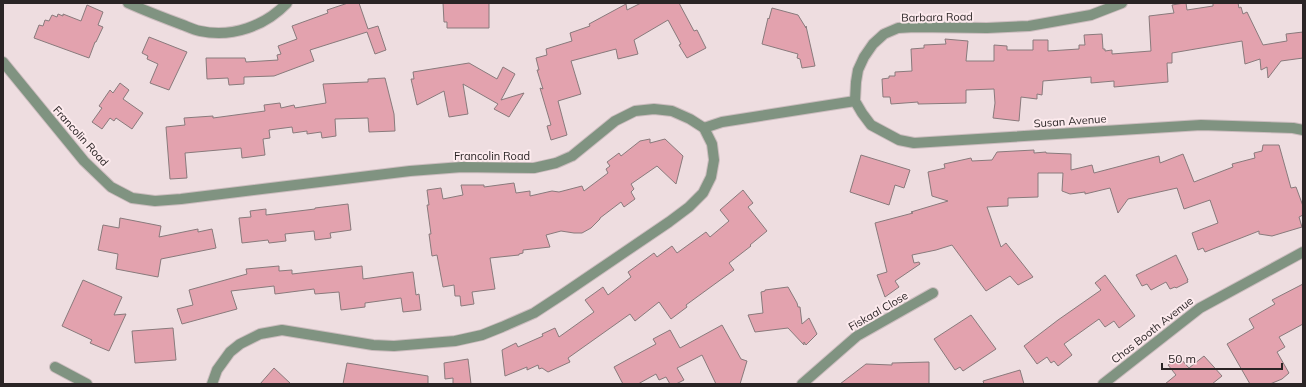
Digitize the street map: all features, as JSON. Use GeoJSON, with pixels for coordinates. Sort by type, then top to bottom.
{"type":"FeatureCollection","features":[{"type":"Feature","properties":{"kind":"street"},"geometry":{"type":"LineString","coordinates":[[128,3],[200,31],[221,33],[238,31],[255,26],[270,18],[287,3]]}},
{"type":"Feature","properties":{"kind":"street","name":"Barbara Road"},"geometry":{"type":"LineString","coordinates":[[855,101],[858,70],[864,57],[873,44],[884,34],[898,28],[987,28],[1029,26],[1091,15],[1122,3]]}},
{"type":"Feature","properties":{"kind":"street","name":"Francolin Road"},"geometry":{"type":"LineString","coordinates":[[3,62],[84,161],[111,186],[132,198],[155,201],[410,171],[462,167],[534,168],[556,163],[572,156],[615,121],[635,111],[654,109],[672,111],[690,119],[704,128]]}},
{"type":"Feature","properties":{"kind":"street"},"geometry":{"type":"LineString","coordinates":[[212,384],[217,370],[230,352],[240,344],[260,334],[282,330],[374,345],[394,346],[455,340],[482,335],[534,313],[669,222],[703,194],[711,177],[714,160],[712,144],[704,128],[722,122],[855,101]]}},
{"type":"Feature","properties":{"kind":"street","name":"Susan Avenue"},"geometry":{"type":"LineString","coordinates":[[855,101],[871,125],[899,140],[914,143],[1201,125],[1293,128],[1303,130]]}},
{"type":"Feature","properties":{"kind":"street","name":"Chas Booth Avenue"},"geometry":{"type":"LineString","coordinates":[[1103,384],[1200,308],[1303,252]]}},
{"type":"Feature","properties":{"kind":"street","name":"Fiskaal Close"},"geometry":{"type":"LineString","coordinates":[[802,384],[857,336],[933,293]]}},
{"type":"Feature","properties":{"kind":"street"},"geometry":{"type":"LineString","coordinates":[[55,367],[87,384]]}},
{"type":"Feature","properties":{"kind":"building"},"geometry":{"type":"Polygon","coordinates":[[[348,3],[359,3],[368,29],[378,26],[386,50],[375,54],[367,32],[310,50],[314,61],[274,76],[244,77],[244,84],[229,85],[228,78],[207,79],[206,58],[245,58],[246,62],[278,60],[277,55],[281,54],[278,46],[297,39],[292,26],[328,13],[327,10],[348,3]]]}},
{"type":"Feature","properties":{"kind":"building"},"geometry":{"type":"Polygon","coordinates":[[[443,3],[489,3],[489,28],[447,28],[447,22],[444,22],[443,3]]]}},
{"type":"Feature","properties":{"kind":"building"},"geometry":{"type":"Polygon","coordinates":[[[641,3],[679,3],[694,31],[697,30],[706,48],[687,58],[679,45],[681,44],[668,20],[634,40],[638,54],[618,59],[616,49],[571,61],[581,94],[558,101],[567,135],[551,140],[547,126],[551,125],[540,88],[543,89],[537,70],[539,70],[536,58],[547,55],[546,49],[572,41],[570,33],[590,26],[589,24],[626,4],[627,10],[641,3]]]}},
{"type":"Feature","properties":{"kind":"building"},"geometry":{"type":"Polygon","coordinates":[[[1186,3],[1187,10],[1213,6],[1213,3],[1238,3],[1243,14],[1247,12],[1263,45],[1287,41],[1286,34],[1303,32],[1303,58],[1281,61],[1268,78],[1267,67],[1261,70],[1260,59],[1245,64],[1242,41],[1172,53],[1172,63],[1167,63],[1168,82],[1114,87],[1114,81],[1091,83],[1091,77],[1043,81],[1042,95],[1037,94],[1037,99],[1021,97],[1019,121],[993,118],[995,103],[994,89],[966,90],[966,103],[918,104],[918,102],[891,104],[890,97],[883,97],[882,79],[889,78],[889,76],[895,76],[895,72],[912,71],[911,49],[924,48],[924,45],[946,44],[945,39],[968,41],[966,61],[994,61],[994,45],[1007,46],[1007,50],[1033,50],[1033,40],[1048,40],[1048,51],[1079,49],[1079,45],[1085,45],[1084,35],[1102,34],[1103,49],[1105,49],[1105,51],[1112,50],[1112,54],[1151,51],[1149,16],[1174,13],[1172,5],[1186,3]]]}},
{"type":"Feature","properties":{"kind":"building"},"geometry":{"type":"Polygon","coordinates":[[[87,5],[103,12],[98,25],[103,27],[89,58],[34,38],[39,25],[43,26],[45,20],[49,21],[52,15],[57,17],[58,14],[63,16],[63,14],[81,21],[87,5]]]}},
{"type":"Feature","properties":{"kind":"building"},"geometry":{"type":"Polygon","coordinates":[[[772,8],[798,15],[806,28],[806,26],[815,66],[802,68],[800,59],[797,58],[798,54],[762,44],[772,8]]]}},
{"type":"Feature","properties":{"kind":"building"},"geometry":{"type":"Polygon","coordinates":[[[149,37],[187,52],[169,90],[150,83],[158,64],[147,59],[148,56],[142,53],[149,37]]]}},
{"type":"Feature","properties":{"kind":"building"},"geometry":{"type":"Polygon","coordinates":[[[469,63],[497,79],[503,67],[515,74],[501,100],[524,93],[509,117],[494,109],[498,104],[463,84],[468,114],[449,117],[444,91],[417,105],[411,79],[414,79],[413,72],[469,63]]]}},
{"type":"Feature","properties":{"kind":"building"},"geometry":{"type":"Polygon","coordinates":[[[385,78],[394,114],[395,131],[369,132],[368,118],[335,119],[336,136],[322,138],[321,132],[307,134],[307,131],[293,133],[292,127],[269,130],[270,138],[263,139],[265,155],[242,158],[241,148],[185,153],[187,178],[170,179],[166,127],[185,125],[184,118],[213,116],[213,118],[265,111],[264,105],[280,103],[281,108],[294,105],[295,108],[326,103],[323,84],[368,82],[368,79],[385,78]]]}},
{"type":"Feature","properties":{"kind":"building"},"geometry":{"type":"Polygon","coordinates":[[[120,83],[129,90],[123,99],[143,113],[132,129],[116,118],[114,121],[110,118],[102,129],[92,122],[102,108],[99,106],[110,90],[113,93],[120,83]]]}},
{"type":"Feature","properties":{"kind":"building"},"geometry":{"type":"Polygon","coordinates":[[[650,139],[650,143],[665,139],[683,156],[676,184],[657,166],[631,184],[634,189],[631,192],[635,199],[624,207],[621,202],[600,218],[591,228],[582,233],[561,231],[546,235],[550,247],[523,250],[523,253],[519,255],[490,258],[495,289],[472,292],[474,304],[461,306],[460,296],[455,296],[454,285],[443,287],[437,255],[432,256],[429,234],[431,234],[427,205],[429,205],[427,190],[441,188],[443,199],[463,195],[461,185],[484,185],[484,187],[514,183],[516,193],[530,191],[530,196],[552,191],[559,192],[582,186],[584,191],[608,173],[606,169],[610,166],[607,162],[619,153],[621,156],[640,141],[650,139]]]}},
{"type":"Feature","properties":{"kind":"building"},"geometry":{"type":"Polygon","coordinates":[[[1263,145],[1279,145],[1291,188],[1296,187],[1303,206],[1303,215],[1299,217],[1302,227],[1272,236],[1259,234],[1259,231],[1205,252],[1203,248],[1198,250],[1192,233],[1218,223],[1210,200],[1184,209],[1177,188],[1128,199],[1118,213],[1110,188],[1085,194],[1085,192],[1070,194],[1062,191],[1063,173],[1038,173],[1038,197],[1008,198],[1008,206],[987,207],[1001,247],[1006,243],[1033,277],[1018,285],[1010,276],[986,291],[952,245],[912,255],[914,263],[919,262],[920,264],[895,281],[899,287],[885,297],[877,275],[887,272],[875,223],[913,213],[911,212],[948,201],[932,196],[928,172],[945,168],[944,164],[971,158],[972,161],[992,160],[997,152],[1034,150],[1034,153],[1046,152],[1071,154],[1071,170],[1092,165],[1094,173],[1159,156],[1160,163],[1183,154],[1194,182],[1233,167],[1232,164],[1255,158],[1254,153],[1262,151],[1263,145]]]}},
{"type":"Feature","properties":{"kind":"building"},"geometry":{"type":"Polygon","coordinates":[[[861,155],[910,170],[904,188],[895,185],[889,205],[850,192],[861,155]]]}},
{"type":"Feature","properties":{"kind":"building"},"geometry":{"type":"Polygon","coordinates":[[[743,190],[753,203],[748,207],[767,231],[729,263],[734,270],[686,305],[687,307],[671,319],[659,302],[635,321],[630,314],[568,358],[570,362],[548,372],[542,368],[539,369],[538,365],[527,370],[527,367],[505,376],[502,350],[516,343],[518,347],[543,336],[542,334],[555,328],[559,337],[594,312],[585,300],[603,287],[608,295],[631,277],[628,272],[654,253],[657,257],[672,246],[677,253],[706,232],[710,237],[729,221],[720,210],[743,190]]]}},
{"type":"Feature","properties":{"kind":"building"},"geometry":{"type":"Polygon","coordinates":[[[348,204],[351,230],[330,233],[331,238],[315,240],[314,231],[285,234],[286,241],[269,243],[268,240],[242,243],[239,218],[251,217],[250,211],[266,209],[266,215],[348,204]]]}},
{"type":"Feature","properties":{"kind":"building"},"geometry":{"type":"Polygon","coordinates":[[[120,218],[161,226],[159,237],[198,229],[198,232],[212,229],[216,248],[161,259],[158,277],[116,269],[118,254],[98,250],[103,225],[119,228],[120,218]]]}},
{"type":"Feature","properties":{"kind":"building"},"geometry":{"type":"Polygon","coordinates":[[[1176,255],[1188,282],[1176,288],[1170,289],[1166,282],[1151,290],[1147,284],[1142,286],[1136,275],[1176,255]]]}},
{"type":"Feature","properties":{"kind":"building"},"geometry":{"type":"Polygon","coordinates":[[[279,266],[279,271],[292,270],[292,274],[362,266],[363,279],[413,272],[416,295],[419,294],[421,310],[403,312],[401,298],[365,303],[365,307],[341,310],[339,292],[315,294],[314,289],[275,294],[274,286],[231,291],[237,309],[182,324],[177,309],[193,305],[189,290],[247,274],[246,269],[279,266]]]}},
{"type":"Feature","properties":{"kind":"building"},"geometry":{"type":"Polygon","coordinates":[[[1105,275],[1135,316],[1119,328],[1114,321],[1105,327],[1099,319],[1064,344],[1072,355],[1058,366],[1054,361],[1051,363],[1047,357],[1037,364],[1024,346],[1101,290],[1095,283],[1105,275]]]}},
{"type":"Feature","properties":{"kind":"building"},"geometry":{"type":"Polygon","coordinates":[[[83,280],[122,297],[114,315],[126,314],[109,351],[90,343],[92,340],[62,326],[83,280]]]}},
{"type":"Feature","properties":{"kind":"building"},"geometry":{"type":"Polygon","coordinates":[[[1303,284],[1303,324],[1279,337],[1285,347],[1277,352],[1289,373],[1282,379],[1270,384],[1250,384],[1227,344],[1254,328],[1249,319],[1275,304],[1272,300],[1303,284]]]}},
{"type":"Feature","properties":{"kind":"building"},"geometry":{"type":"Polygon","coordinates":[[[788,287],[798,307],[800,307],[802,324],[809,318],[817,334],[806,345],[804,342],[804,345],[788,328],[755,332],[748,315],[763,313],[761,292],[765,290],[788,287]]]}},
{"type":"Feature","properties":{"kind":"building"},"geometry":{"type":"Polygon","coordinates":[[[971,315],[996,349],[963,371],[960,367],[955,370],[934,339],[971,315]]]}},
{"type":"Feature","properties":{"kind":"building"},"geometry":{"type":"Polygon","coordinates":[[[722,325],[741,359],[747,361],[740,384],[716,384],[702,355],[677,368],[684,380],[676,384],[670,384],[666,377],[659,380],[656,374],[638,384],[623,384],[614,367],[656,344],[653,339],[670,330],[680,348],[722,325]]]}},
{"type":"Feature","properties":{"kind":"building"},"geometry":{"type":"Polygon","coordinates":[[[173,328],[176,360],[135,363],[132,331],[173,328]]]}},
{"type":"Feature","properties":{"kind":"building"},"geometry":{"type":"Polygon","coordinates":[[[1204,356],[1222,376],[1212,384],[1165,384],[1176,375],[1168,365],[1180,358],[1189,368],[1204,356]]]}},
{"type":"Feature","properties":{"kind":"building"},"geometry":{"type":"Polygon","coordinates":[[[468,359],[471,384],[453,384],[453,378],[445,379],[444,363],[468,359]]]}},
{"type":"Feature","properties":{"kind":"building"},"geometry":{"type":"Polygon","coordinates":[[[929,362],[929,384],[840,384],[866,364],[892,365],[892,363],[929,362]]]}},
{"type":"Feature","properties":{"kind":"building"},"geometry":{"type":"Polygon","coordinates":[[[347,363],[428,376],[428,384],[343,384],[347,363]]]}},
{"type":"Feature","properties":{"kind":"building"},"geometry":{"type":"Polygon","coordinates":[[[274,368],[291,384],[260,384],[274,368]]]}},
{"type":"Feature","properties":{"kind":"building"},"geometry":{"type":"Polygon","coordinates":[[[1020,370],[1024,384],[984,384],[983,381],[1020,370]]]}}]}
